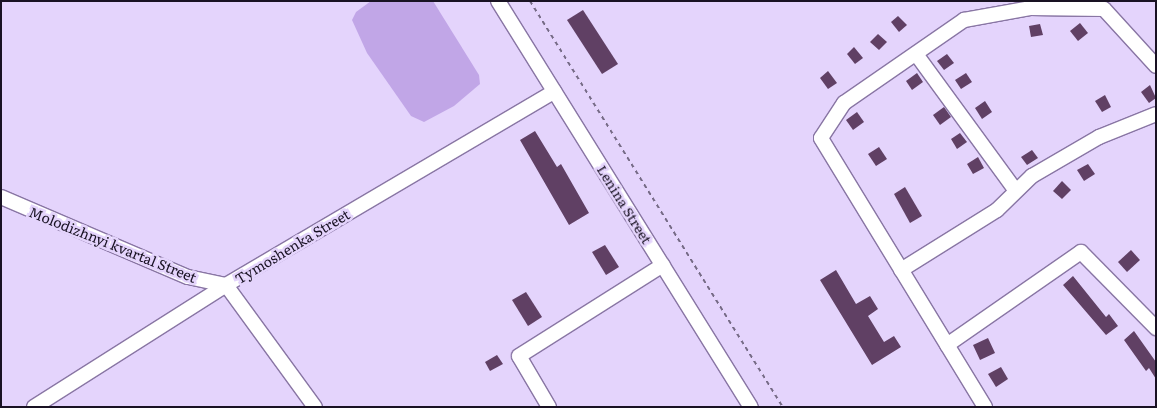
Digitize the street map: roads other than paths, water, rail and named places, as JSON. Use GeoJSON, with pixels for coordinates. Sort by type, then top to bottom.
{"type":"FeatureCollection","features":[{"type":"Feature","properties":{"kind":"street","name":"Lenina Street"},"geometry":{"type":"LineString","coordinates":[[498,1],[751,407]]}},
{"type":"Feature","properties":{"kind":"street"},"geometry":{"type":"LineString","coordinates":[[985,407],[821,138],[844,103],[964,20],[1030,8],[1104,9],[1156,66]]}},
{"type":"Feature","properties":{"kind":"street"},"geometry":{"type":"LineString","coordinates":[[916,54],[1015,190]]}},
{"type":"Feature","properties":{"kind":"street","name":"Tymoshenka Street"},"geometry":{"type":"LineString","coordinates":[[34,407],[226,285],[554,92]]}},
{"type":"Feature","properties":{"kind":"street"},"geometry":{"type":"LineString","coordinates":[[901,270],[996,210],[1032,176],[1099,137],[1156,114]]}},
{"type":"Feature","properties":{"kind":"street","name":"Molodizhnyi kvartal Street"},"geometry":{"type":"LineString","coordinates":[[1,197],[188,277],[226,285]]}},
{"type":"Feature","properties":{"kind":"street"},"geometry":{"type":"LineString","coordinates":[[947,345],[1081,252],[1156,328]]}},
{"type":"Feature","properties":{"kind":"street"},"geometry":{"type":"LineString","coordinates":[[549,407],[519,356],[663,264]]}},
{"type":"Feature","properties":{"kind":"street"},"geometry":{"type":"LineString","coordinates":[[226,285],[315,407]]}}]}
